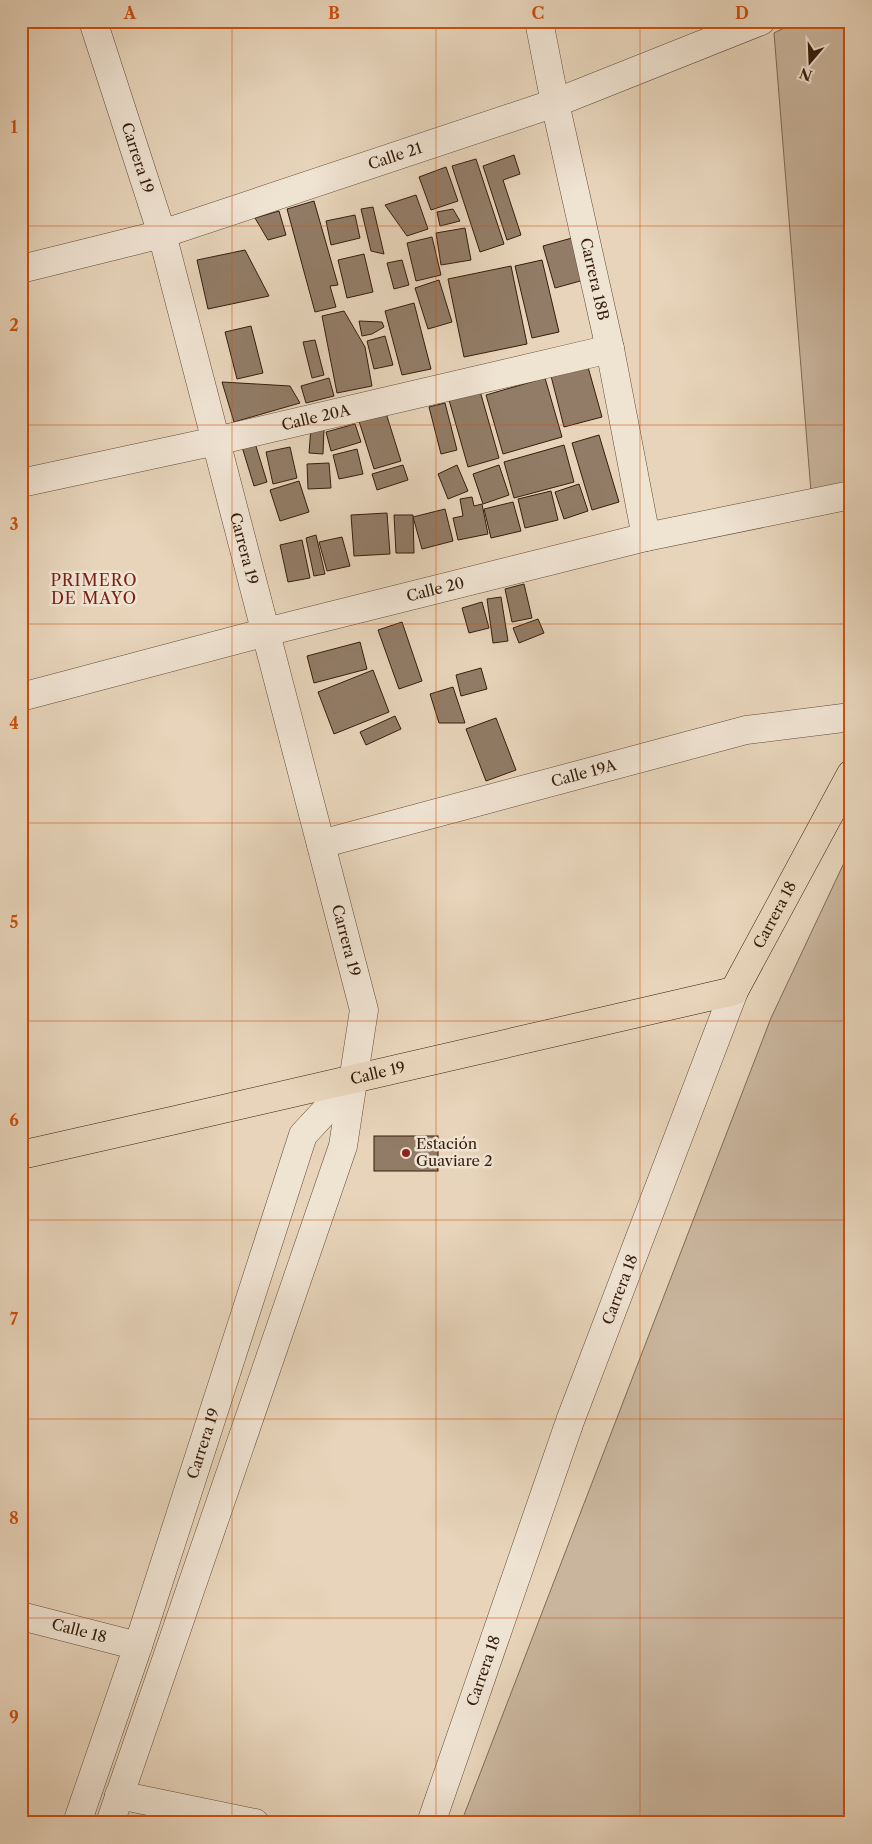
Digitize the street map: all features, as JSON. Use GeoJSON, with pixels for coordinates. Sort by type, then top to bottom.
{"type":"FeatureCollection","features":[{"type":"Feature","properties":{"kind":"main road","name":"Carrera 18"},"geometry":{"type":"LineString","coordinates":[[734,990],[851,774]]}},
{"type":"Feature","properties":{"kind":"main road","name":"Calle 19"},"geometry":{"type":"LineString","coordinates":[[21,1156],[734,990]]}},
{"type":"Feature","properties":{"kind":"street","name":"Carrera 19"},"geometry":{"type":"LineString","coordinates":[[93,21],[162,234],[364,1010],[343,1146],[110,1823]]}},
{"type":"Feature","properties":{"kind":"street","name":"Carrera 18B"},"geometry":{"type":"LineString","coordinates":[[539,21],[555,103],[610,349],[646,537]]}},
{"type":"Feature","properties":{"kind":"street","name":"Calle 21"},"geometry":{"type":"LineString","coordinates":[[21,269],[162,234],[555,103],[761,21]]}},
{"type":"Feature","properties":{"kind":"street","name":"Calle 20A"},"geometry":{"type":"LineString","coordinates":[[21,483],[216,441],[610,349]]}},
{"type":"Feature","properties":{"kind":"street","name":"Calle 20"},"geometry":{"type":"LineString","coordinates":[[21,697],[266,632],[646,537],[820,503],[851,495]]}},
{"type":"Feature","properties":{"kind":"street","name":"Calle 19A"},"geometry":{"type":"LineString","coordinates":[[321,844],[746,730],[851,717]]}},
{"type":"Feature","properties":{"kind":"street","name":"Carrera 18"},"geometry":{"type":"LineString","coordinates":[[431,1823],[570,1421],[734,990]]}},
{"type":"Feature","properties":{"kind":"street","name":"Carrera 19"},"geometry":{"type":"LineString","coordinates":[[77,1823],[138,1646],[303,1135],[354,1080]]}},
{"type":"Feature","properties":{"kind":"street","name":"Calle 18"},"geometry":{"type":"LineString","coordinates":[[21,1616],[138,1646]]}},
{"type":"Feature","properties":{"kind":"street"},"geometry":{"type":"LineString","coordinates":[[119,1795],[255,1823]]}},
{"type":"Feature","properties":{"kind":"shaded area"},"geometry":{"type":"Polygon","coordinates":[[[798,21],[851,21],[851,489],[811,492],[774,33],[798,21]]]}},
{"type":"Feature","properties":{"kind":"shaded area"},"geometry":{"type":"Polygon","coordinates":[[[851,848],[851,1823],[461,1823],[771,1018],[851,848]]]}},
{"type":"Feature","properties":{"kind":"building"},"geometry":{"type":"Polygon","coordinates":[[[514,155],[520,174],[503,180],[521,235],[507,240],[483,166],[514,155]]]}},
{"type":"Feature","properties":{"kind":"building"},"geometry":{"type":"Polygon","coordinates":[[[476,159],[504,244],[480,252],[452,166],[476,159]]]}},
{"type":"Feature","properties":{"kind":"building"},"geometry":{"type":"Polygon","coordinates":[[[446,167],[458,201],[431,210],[419,177],[446,167]]]}},
{"type":"Feature","properties":{"kind":"building"},"geometry":{"type":"Polygon","coordinates":[[[416,195],[428,229],[407,236],[385,205],[416,195]]]}},
{"type":"Feature","properties":{"kind":"building"},"geometry":{"type":"Polygon","coordinates":[[[314,201],[338,285],[330,286],[336,307],[315,312],[287,209],[314,201]]]}},
{"type":"Feature","properties":{"kind":"building"},"geometry":{"type":"Polygon","coordinates":[[[373,207],[384,254],[371,251],[361,209],[373,207]]]}},
{"type":"Feature","properties":{"kind":"building"},"geometry":{"type":"Polygon","coordinates":[[[453,209],[460,221],[440,226],[437,212],[453,209]]]}},
{"type":"Feature","properties":{"kind":"building"},"geometry":{"type":"Polygon","coordinates":[[[279,211],[286,235],[268,240],[255,218],[279,211]]]}},
{"type":"Feature","properties":{"kind":"building"},"geometry":{"type":"Polygon","coordinates":[[[355,215],[360,238],[331,245],[326,221],[355,215]]]}},
{"type":"Feature","properties":{"kind":"building"},"geometry":{"type":"Polygon","coordinates":[[[465,228],[471,260],[441,265],[436,233],[465,228]]]}},
{"type":"Feature","properties":{"kind":"building"},"geometry":{"type":"Polygon","coordinates":[[[432,237],[441,275],[416,281],[407,243],[432,237]]]}},
{"type":"Feature","properties":{"kind":"building"},"geometry":{"type":"Polygon","coordinates":[[[572,238],[584,280],[555,288],[543,246],[572,238]]]}},
{"type":"Feature","properties":{"kind":"building"},"geometry":{"type":"Polygon","coordinates":[[[245,250],[269,296],[208,309],[197,260],[245,250]]]}},
{"type":"Feature","properties":{"kind":"building"},"geometry":{"type":"Polygon","coordinates":[[[364,254],[373,292],[347,298],[338,260],[364,254]]]}},
{"type":"Feature","properties":{"kind":"building"},"geometry":{"type":"Polygon","coordinates":[[[402,260],[409,285],[394,289],[387,263],[402,260]]]}},
{"type":"Feature","properties":{"kind":"building"},"geometry":{"type":"Polygon","coordinates":[[[542,260],[559,332],[532,338],[515,266],[542,260]]]}},
{"type":"Feature","properties":{"kind":"building"},"geometry":{"type":"Polygon","coordinates":[[[511,266],[527,344],[464,357],[448,279],[511,266]]]}},
{"type":"Feature","properties":{"kind":"building"},"geometry":{"type":"Polygon","coordinates":[[[439,280],[452,322],[428,329],[415,288],[439,280]]]}},
{"type":"Feature","properties":{"kind":"building"},"geometry":{"type":"Polygon","coordinates":[[[414,303],[431,369],[402,375],[385,311],[414,303]]]}},
{"type":"Feature","properties":{"kind":"building"},"geometry":{"type":"Polygon","coordinates":[[[344,311],[365,347],[372,386],[337,393],[322,316],[344,311]]]}},
{"type":"Feature","properties":{"kind":"building"},"geometry":{"type":"Polygon","coordinates":[[[359,321],[382,322],[384,327],[372,334],[362,336],[359,321]]]}},
{"type":"Feature","properties":{"kind":"building"},"geometry":{"type":"Polygon","coordinates":[[[251,326],[263,373],[237,379],[225,332],[251,326]]]}},
{"type":"Feature","properties":{"kind":"building"},"geometry":{"type":"Polygon","coordinates":[[[385,336],[393,365],[374,369],[367,341],[385,336]]]}},
{"type":"Feature","properties":{"kind":"building"},"geometry":{"type":"Polygon","coordinates":[[[315,340],[324,375],[312,378],[303,342],[315,340]]]}},
{"type":"Feature","properties":{"kind":"building"},"geometry":{"type":"Polygon","coordinates":[[[588,367],[602,417],[564,427],[551,376],[588,367]]]}},
{"type":"Feature","properties":{"kind":"building"},"geometry":{"type":"Polygon","coordinates":[[[329,378],[334,396],[306,403],[301,386],[329,378]]]}},
{"type":"Feature","properties":{"kind":"building"},"geometry":{"type":"Polygon","coordinates":[[[545,378],[562,437],[503,454],[486,395],[545,378]]]}},
{"type":"Feature","properties":{"kind":"building"},"geometry":{"type":"Polygon","coordinates":[[[222,382],[290,386],[300,403],[234,422],[222,382]]]}},
{"type":"Feature","properties":{"kind":"building"},"geometry":{"type":"Polygon","coordinates":[[[480,391],[499,458],[468,467],[449,400],[480,391]]]}},
{"type":"Feature","properties":{"kind":"building"},"geometry":{"type":"Polygon","coordinates":[[[445,403],[457,450],[441,454],[429,407],[445,403]]]}},
{"type":"Feature","properties":{"kind":"building"},"geometry":{"type":"Polygon","coordinates":[[[385,410],[401,461],[374,469],[358,418],[385,410]]]}},
{"type":"Feature","properties":{"kind":"building"},"geometry":{"type":"Polygon","coordinates":[[[355,424],[361,442],[331,451],[326,432],[355,424]]]}},
{"type":"Feature","properties":{"kind":"building"},"geometry":{"type":"Polygon","coordinates":[[[311,427],[324,428],[323,454],[309,453],[311,427]]]}},
{"type":"Feature","properties":{"kind":"building"},"geometry":{"type":"Polygon","coordinates":[[[599,435],[619,502],[592,510],[572,443],[599,435]]]}},
{"type":"Feature","properties":{"kind":"building"},"geometry":{"type":"Polygon","coordinates":[[[255,443],[267,482],[254,486],[242,447],[255,443]]]}},
{"type":"Feature","properties":{"kind":"building"},"geometry":{"type":"Polygon","coordinates":[[[564,445],[574,482],[514,498],[504,462],[564,445]]]}},
{"type":"Feature","properties":{"kind":"building"},"geometry":{"type":"Polygon","coordinates":[[[290,447],[297,478],[273,484],[266,452],[290,447]]]}},
{"type":"Feature","properties":{"kind":"building"},"geometry":{"type":"Polygon","coordinates":[[[357,449],[363,474],[339,479],[333,455],[357,449]]]}},
{"type":"Feature","properties":{"kind":"building"},"geometry":{"type":"Polygon","coordinates":[[[329,463],[331,488],[308,489],[307,464],[329,463]]]}},
{"type":"Feature","properties":{"kind":"building"},"geometry":{"type":"Polygon","coordinates":[[[403,465],[408,480],[377,490],[372,474],[403,465]]]}},
{"type":"Feature","properties":{"kind":"building"},"geometry":{"type":"Polygon","coordinates":[[[457,465],[468,491],[448,499],[438,474],[457,465]]]}},
{"type":"Feature","properties":{"kind":"building"},"geometry":{"type":"Polygon","coordinates":[[[499,465],[509,495],[483,504],[473,474],[499,465]]]}},
{"type":"Feature","properties":{"kind":"building"},"geometry":{"type":"Polygon","coordinates":[[[299,481],[309,512],[280,521],[270,490],[299,481]]]}},
{"type":"Feature","properties":{"kind":"building"},"geometry":{"type":"Polygon","coordinates":[[[579,484],[588,511],[564,519],[555,492],[579,484]]]}},
{"type":"Feature","properties":{"kind":"building"},"geometry":{"type":"Polygon","coordinates":[[[551,491],[558,520],[525,528],[518,499],[551,491]]]}},
{"type":"Feature","properties":{"kind":"building"},"geometry":{"type":"Polygon","coordinates":[[[472,497],[474,506],[482,504],[488,534],[458,540],[453,518],[463,516],[460,499],[472,497]]]}},
{"type":"Feature","properties":{"kind":"building"},"geometry":{"type":"Polygon","coordinates":[[[513,502],[521,531],[491,538],[484,509],[513,502]]]}},
{"type":"Feature","properties":{"kind":"building"},"geometry":{"type":"Polygon","coordinates":[[[445,509],[453,541],[422,549],[413,517],[445,509]]]}},
{"type":"Feature","properties":{"kind":"building"},"geometry":{"type":"Polygon","coordinates":[[[387,513],[390,554],[354,556],[351,515],[387,513]]]}},
{"type":"Feature","properties":{"kind":"building"},"geometry":{"type":"Polygon","coordinates":[[[394,515],[413,515],[414,553],[396,553],[394,515]]]}},
{"type":"Feature","properties":{"kind":"building"},"geometry":{"type":"Polygon","coordinates":[[[316,535],[325,574],[314,576],[306,538],[316,535]]]}},
{"type":"Feature","properties":{"kind":"building"},"geometry":{"type":"Polygon","coordinates":[[[342,537],[350,566],[327,571],[319,542],[342,537]]]}},
{"type":"Feature","properties":{"kind":"building"},"geometry":{"type":"Polygon","coordinates":[[[302,540],[310,578],[288,582],[280,545],[302,540]]]}},
{"type":"Feature","properties":{"kind":"building"},"geometry":{"type":"Polygon","coordinates":[[[524,584],[532,618],[512,622],[505,589],[524,584]]]}},
{"type":"Feature","properties":{"kind":"building"},"geometry":{"type":"Polygon","coordinates":[[[501,597],[508,641],[493,643],[487,599],[501,597]]]}},
{"type":"Feature","properties":{"kind":"building"},"geometry":{"type":"Polygon","coordinates":[[[482,602],[489,628],[469,633],[462,608],[482,602]]]}},
{"type":"Feature","properties":{"kind":"building"},"geometry":{"type":"Polygon","coordinates":[[[538,619],[544,633],[519,643],[513,628],[538,619]]]}},
{"type":"Feature","properties":{"kind":"building"},"geometry":{"type":"Polygon","coordinates":[[[402,622],[422,681],[399,689],[378,630],[402,622]]]}},
{"type":"Feature","properties":{"kind":"building"},"geometry":{"type":"Polygon","coordinates":[[[360,642],[367,669],[314,683],[307,656],[360,642]]]}},
{"type":"Feature","properties":{"kind":"building"},"geometry":{"type":"Polygon","coordinates":[[[481,668],[487,689],[461,696],[456,675],[481,668]]]}},
{"type":"Feature","properties":{"kind":"building"},"geometry":{"type":"Polygon","coordinates":[[[373,670],[389,712],[334,734],[318,692],[373,670]]]}},
{"type":"Feature","properties":{"kind":"building"},"geometry":{"type":"Polygon","coordinates":[[[453,687],[465,723],[439,723],[430,694],[453,687]]]}},
{"type":"Feature","properties":{"kind":"building"},"geometry":{"type":"Polygon","coordinates":[[[395,716],[401,729],[366,745],[360,732],[395,716]]]}},
{"type":"Feature","properties":{"kind":"building"},"geometry":{"type":"Polygon","coordinates":[[[496,718],[516,770],[486,781],[466,729],[496,718]]]}},
{"type":"Feature","properties":{"kind":"building","name":"Estación Guaviare 2"},"geometry":{"type":"Polygon","coordinates":[[[374,1136],[438,1136],[438,1171],[374,1171],[374,1136]]]}},
{"type":"Feature","properties":{"kind":"place","name":"Estación Guaviare 2"},"geometry":{"type":"Point","coordinates":[406,1153]}},
{"type":"Feature","properties":{"kind":"district","name":"PRIMERO DE MAYO"},"geometry":{"type":"Point","coordinates":[94,589]}}]}
